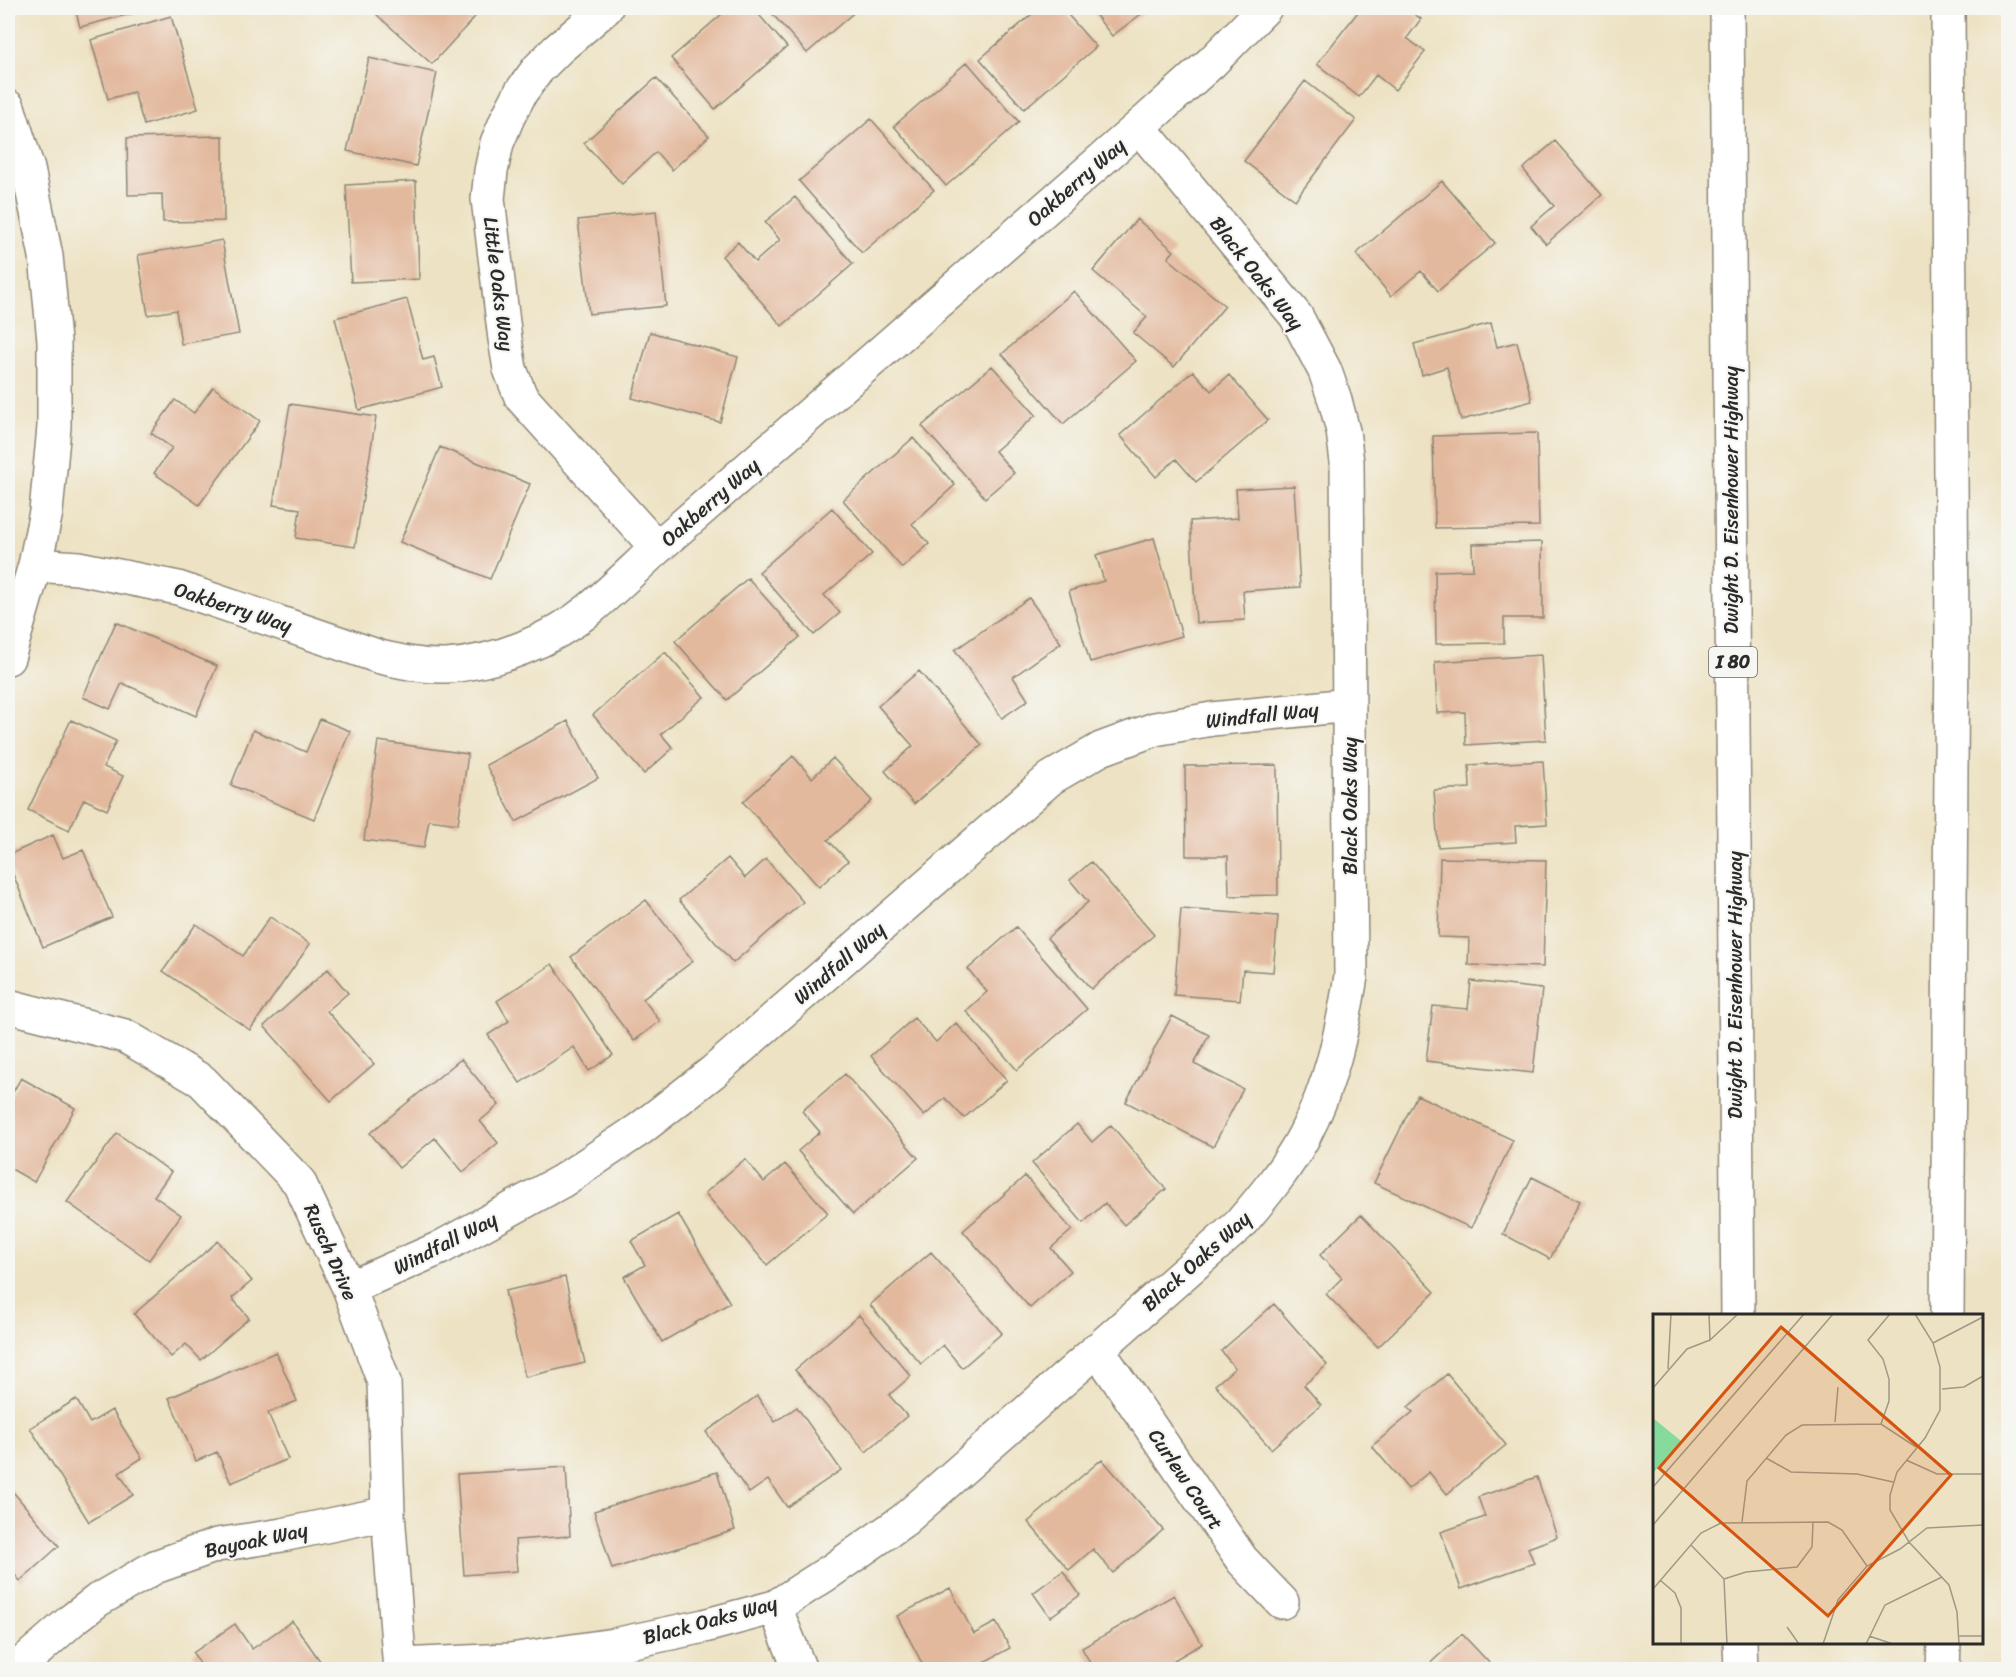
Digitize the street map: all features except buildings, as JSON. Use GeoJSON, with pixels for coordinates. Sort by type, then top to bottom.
{"type":"FeatureCollection","features":[{"type":"Feature","properties":{"kind":"main road","name":"Little Oaks Way"},"geometry":{"type":"LineString","coordinates":[[606,8],[558,49],[538,69],[521,92],[497,143],[488,199],[510,369],[521,397],[657,548]]}},
{"type":"Feature","properties":{"kind":"main road","name":"Oakberry Way"},"geometry":{"type":"LineString","coordinates":[[35,565],[78,568],[178,588],[380,657],[412,664],[446,666],[478,662],[550,636],[588,611],[1139,127],[1212,62],[1264,8]]}},
{"type":"Feature","properties":{"kind":"main road","name":"Dwight D. Eisenhower Highway"},"geometry":{"type":"LineString","coordinates":[[1727,8],[1738,1314]]}},
{"type":"Feature","properties":{"kind":"main road"},"geometry":{"type":"LineString","coordinates":[[1947,1314],[1952,633],[1948,8]]}},
{"type":"Feature","properties":{"kind":"main road"},"geometry":{"type":"LineString","coordinates":[[8,107],[28,169],[44,245],[54,341],[54,427],[45,513],[35,565],[8,658]]}},
{"type":"Feature","properties":{"kind":"main road","name":"Black Oaks Way"},"geometry":{"type":"LineString","coordinates":[[400,1667],[510,1660],[614,1645],[704,1626],[775,1607],[904,1520],[1239,1225],[1275,1182],[1304,1136],[1327,1085],[1342,1032],[1351,976],[1347,462],[1340,421],[1325,371],[1296,316],[1139,127]]}},
{"type":"Feature","properties":{"kind":"main road","name":"Windfall Way"},"geometry":{"type":"LineString","coordinates":[[349,1288],[450,1243],[562,1181],[640,1129],[722,1064],[1051,778],[1101,749],[1155,729],[1200,721],[1349,705]]}},
{"type":"Feature","properties":{"kind":"main road","name":"Rusch Drive"},"geometry":{"type":"LineString","coordinates":[[8,1006],[125,1036],[202,1081],[299,1182],[349,1288],[384,1382],[388,1513],[400,1667]]}},
{"type":"Feature","properties":{"kind":"main road","name":"Curlew Court"},"geometry":{"type":"LineString","coordinates":[[1097,1349],[1242,1560],[1282,1602]]}},
{"type":"Feature","properties":{"kind":"main road","name":"Bayoak Way"},"geometry":{"type":"LineString","coordinates":[[15,1670],[98,1600],[155,1567],[217,1545],[282,1535],[388,1513]]}},
{"type":"Feature","properties":{"kind":"main road"},"geometry":{"type":"LineString","coordinates":[[775,1607],[800,1670]]}},
{"type":"Feature","properties":{"kind":"main road"},"geometry":{"type":"LineString","coordinates":[[1740,1644],[1741,1670]]}},
{"type":"Feature","properties":{"kind":"main road"},"geometry":{"type":"LineString","coordinates":[[1944,1644],[1944,1670]]}}]}
